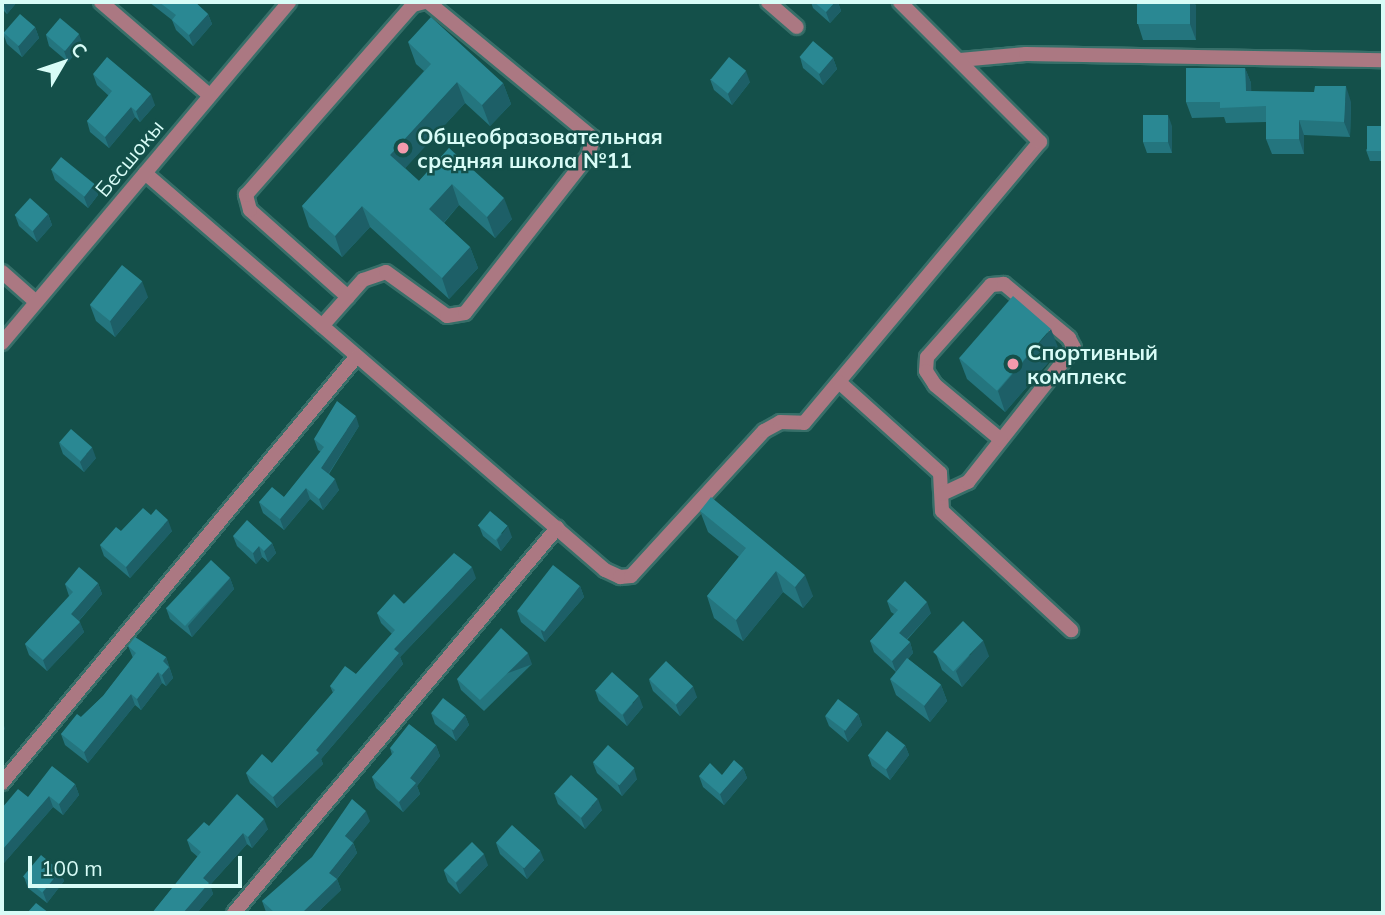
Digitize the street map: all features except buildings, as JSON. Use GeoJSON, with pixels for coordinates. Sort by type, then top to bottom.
{"type":"FeatureCollection","features":[{"type":"Feature","properties":{"kind":"street"},"geometry":{"type":"LineString","coordinates":[[100,2],[209,95]]}},
{"type":"Feature","properties":{"kind":"street","name":"Бесшокы"},"geometry":{"type":"LineString","coordinates":[[2,343],[289,2]]}},
{"type":"Feature","properties":{"kind":"street"},"geometry":{"type":"LineString","coordinates":[[322,326],[348,298],[363,280],[386,272],[447,316],[465,313],[588,156],[593,138],[426,2],[413,5],[246,195],[250,210],[348,298]]}},
{"type":"Feature","properties":{"kind":"street"},"geometry":{"type":"LineString","coordinates":[[768,2],[797,27]]}},
{"type":"Feature","properties":{"kind":"street"},"geometry":{"type":"LineString","coordinates":[[145,173],[606,570],[620,577],[631,576],[764,430],[780,422],[804,423],[1040,142],[900,2]]}},
{"type":"Feature","properties":{"kind":"street"},"geometry":{"type":"LineString","coordinates":[[960,60],[1026,54],[1383,60]]}},
{"type":"Feature","properties":{"kind":"street"},"geometry":{"type":"LineString","coordinates":[[2,272],[35,301]]}},
{"type":"Feature","properties":{"kind":"street"},"geometry":{"type":"LineString","coordinates":[[942,494],[968,482],[1074,348],[1069,338],[1004,284],[991,285],[927,357],[926,371],[935,384],[1000,439]]}},
{"type":"Feature","properties":{"kind":"street"},"geometry":{"type":"LineString","coordinates":[[2,783],[358,356]]}},
{"type":"Feature","properties":{"kind":"street"},"geometry":{"type":"LineString","coordinates":[[839,382],[940,474],[942,511],[1071,630]]}},
{"type":"Feature","properties":{"kind":"street"},"geometry":{"type":"LineString","coordinates":[[234,913],[557,528]]}},
{"type":"Feature","properties":{"kind":"place","name":"Общеобразовательная средняя школа №11"},"geometry":{"type":"Point","coordinates":[403,148]}},
{"type":"Feature","properties":{"kind":"place","name":"Спортивный комплекс"},"geometry":{"type":"Point","coordinates":[1013,364]}}]}
